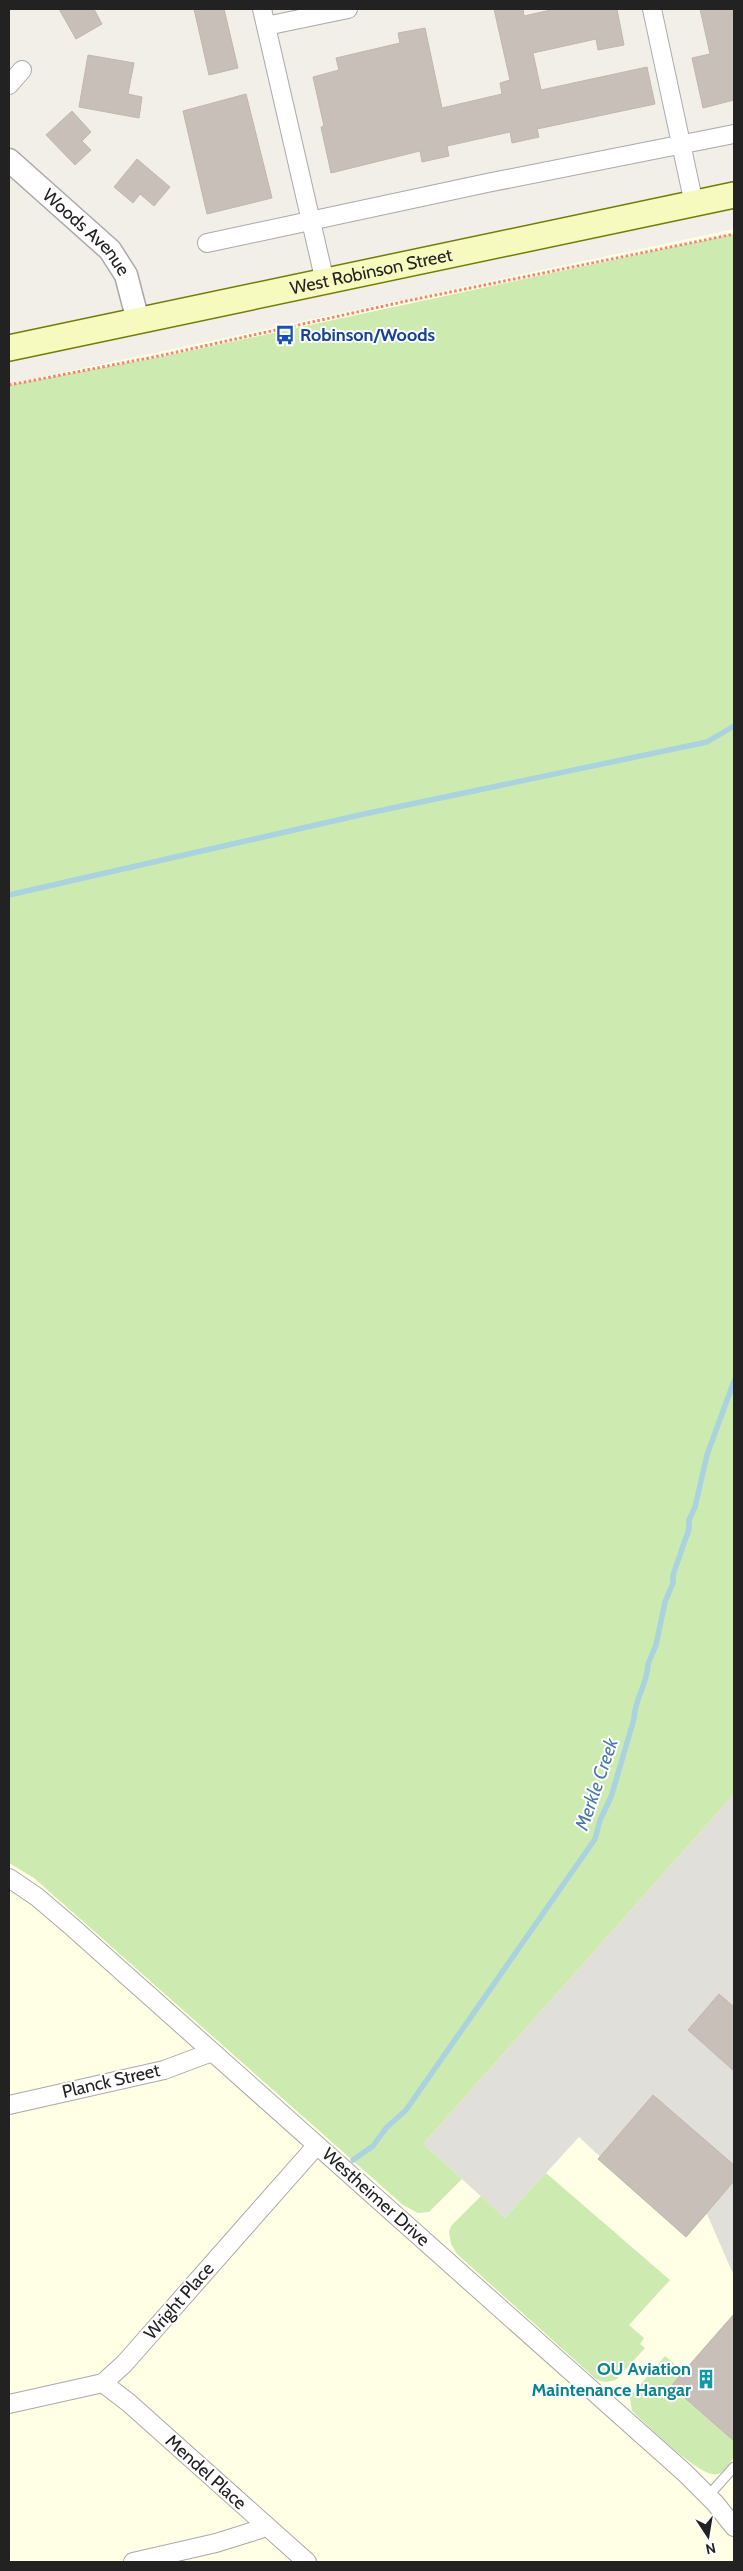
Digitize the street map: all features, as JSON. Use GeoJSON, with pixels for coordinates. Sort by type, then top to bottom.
{"type":"FeatureCollection","features":[{"type":"Feature","properties":{"kind":"main road","name":"West Robinson Street"},"geometry":{"type":"LineString","coordinates":[[9,348],[734,195]]}},
{"type":"Feature","properties":{"kind":"street"},"geometry":{"type":"LineString","coordinates":[[262,9],[325,282]]}},
{"type":"Feature","properties":{"kind":"street"},"geometry":{"type":"LineString","coordinates":[[266,26],[348,9]]}},
{"type":"Feature","properties":{"kind":"street"},"geometry":{"type":"LineString","coordinates":[[652,9],[694,204]]}},
{"type":"Feature","properties":{"kind":"street"},"geometry":{"type":"LineString","coordinates":[[9,84],[22,70]]}},
{"type":"Feature","properties":{"kind":"street"},"geometry":{"type":"LineString","coordinates":[[207,242],[734,134]]}},
{"type":"Feature","properties":{"kind":"street","name":"Woods Avenue"},"geometry":{"type":"LineString","coordinates":[[9,160],[110,250],[126,275],[138,320]]}},
{"type":"Feature","properties":{"kind":"street","name":"Westheimer Drive"},"geometry":{"type":"LineString","coordinates":[[9,1878],[44,1903],[317,2144],[708,2496],[734,2527]]}},
{"type":"Feature","properties":{"kind":"street","name":"Planck Street"},"geometry":{"type":"LineString","coordinates":[[9,2105],[164,2070],[212,2052]]}},
{"type":"Feature","properties":{"kind":"street","name":"Wright Place"},"geometry":{"type":"LineString","coordinates":[[104,2383],[124,2364],[317,2144]]}},
{"type":"Feature","properties":{"kind":"street"},"geometry":{"type":"LineString","coordinates":[[9,2404],[104,2383]]}},
{"type":"Feature","properties":{"kind":"street","name":"Mendel Place"},"geometry":{"type":"LineString","coordinates":[[104,2383],[129,2403],[307,2562]]}},
{"type":"Feature","properties":{"kind":"street"},"geometry":{"type":"LineString","coordinates":[[133,2562],[216,2543],[267,2528]]}},
{"type":"Feature","properties":{"kind":"lane"},"geometry":{"type":"LineString","coordinates":[[708,2496],[734,2467]]}},
{"type":"Feature","properties":{"kind":"path"},"geometry":{"type":"LineString","coordinates":[[9,385],[159,356],[392,304],[734,234]]}},
{"type":"Feature","properties":{"kind":"shaded area"},"geometry":{"type":"Polygon","coordinates":[[[734,229],[734,2562],[9,2562],[9,384],[734,229]]]}},
{"type":"Feature","properties":{"kind":"shaded area"},"geometry":{"type":"Polygon","coordinates":[[[734,1794],[734,2276],[707,2214],[686,2237],[579,2137],[505,2218],[423,2144],[734,1794]]]}},
{"type":"Feature","properties":{"kind":"green space"},"geometry":{"type":"Polygon","coordinates":[[[734,234],[734,1794],[423,2144],[462,2179],[429,2212],[418,2213],[403,2205],[34,1878],[9,1863],[9,385],[165,356],[734,234]]]}},
{"type":"Feature","properties":{"kind":"green space"},"geometry":{"type":"Polygon","coordinates":[[[546,2173],[670,2280],[629,2325],[644,2338],[640,2344],[645,2348],[616,2380],[606,2382],[597,2380],[457,2254],[451,2244],[449,2232],[451,2226],[481,2196],[505,2218],[546,2173]]]}},
{"type":"Feature","properties":{"kind":"green space"},"geometry":{"type":"Polygon","coordinates":[[[665,2356],[684,2372],[671,2387],[734,2441],[734,2457],[721,2473],[710,2474],[687,2460],[632,2411],[630,2398],[632,2394],[665,2356]]]}},
{"type":"Feature","properties":{"kind":"building"},"geometry":{"type":"Polygon","coordinates":[[[59,9],[94,9],[102,24],[76,39],[59,9]]]}},
{"type":"Feature","properties":{"kind":"building"},"geometry":{"type":"Polygon","coordinates":[[[194,9],[224,9],[238,68],[209,75],[194,9]]]}},
{"type":"Feature","properties":{"kind":"building"},"geometry":{"type":"Polygon","coordinates":[[[494,9],[523,9],[524,16],[555,9],[617,9],[624,45],[598,50],[596,39],[533,53],[541,90],[647,67],[655,104],[537,129],[539,137],[512,143],[510,132],[447,146],[449,156],[422,162],[420,151],[331,173],[321,127],[324,126],[313,77],[339,70],[336,58],[400,43],[398,33],[425,28],[442,108],[502,94],[500,83],[510,80],[494,9]]]}},
{"type":"Feature","properties":{"kind":"building"},"geometry":{"type":"Polygon","coordinates":[[[700,9],[734,9],[734,100],[703,108],[692,58],[710,54],[700,9]]]}},
{"type":"Feature","properties":{"kind":"building"},"geometry":{"type":"Polygon","coordinates":[[[88,55],[134,63],[128,94],[142,97],[139,118],[79,107],[88,55]]]}},
{"type":"Feature","properties":{"kind":"building"},"geometry":{"type":"Polygon","coordinates":[[[246,94],[272,198],[207,214],[183,111],[246,94]]]}},
{"type":"Feature","properties":{"kind":"building"},"geometry":{"type":"Polygon","coordinates":[[[72,111],[91,132],[82,141],[91,150],[75,165],[46,135],[72,111]]]}},
{"type":"Feature","properties":{"kind":"building"},"geometry":{"type":"Polygon","coordinates":[[[137,159],[170,187],[154,206],[140,194],[133,203],[114,187],[137,159]]]}},
{"type":"Feature","properties":{"kind":"building"},"geometry":{"type":"Polygon","coordinates":[[[719,1994],[734,2007],[734,2071],[688,2030],[719,1994]]]}},
{"type":"Feature","properties":{"kind":"building"},"geometry":{"type":"Polygon","coordinates":[[[653,2095],[734,2165],[734,2181],[686,2237],[598,2159],[653,2095]]]}},
{"type":"Feature","properties":{"kind":"building","name":"OU Aviation Maintenance Hangar"},"geometry":{"type":"Polygon","coordinates":[[[734,2314],[734,2441],[671,2386],[734,2314]]]}},
{"type":"Feature","properties":{"kind":"waterway"},"geometry":{"type":"LineString","coordinates":[[9,895],[364,814],[707,742],[734,726]]}},
{"type":"Feature","properties":{"kind":"waterway","name":"Merkle Creek"},"geometry":{"type":"LineString","coordinates":[[353,2160],[373,2146],[386,2128],[406,2110],[595,1839],[600,1820],[611,1797],[634,1719],[636,1705],[646,1678],[648,1664],[656,1645],[665,1602],[673,1583],[673,1575],[689,1529],[689,1520],[695,1507],[707,1455],[734,1381]]}},
{"type":"Feature","properties":{"kind":"place","name":"Robinson/Woods"},"geometry":{"type":"Point","coordinates":[285,335]}},
{"type":"Feature","properties":{"kind":"place","name":"OU Aviation Maintenance Hangar"},"geometry":{"type":"Point","coordinates":[706,2379]}}]}
